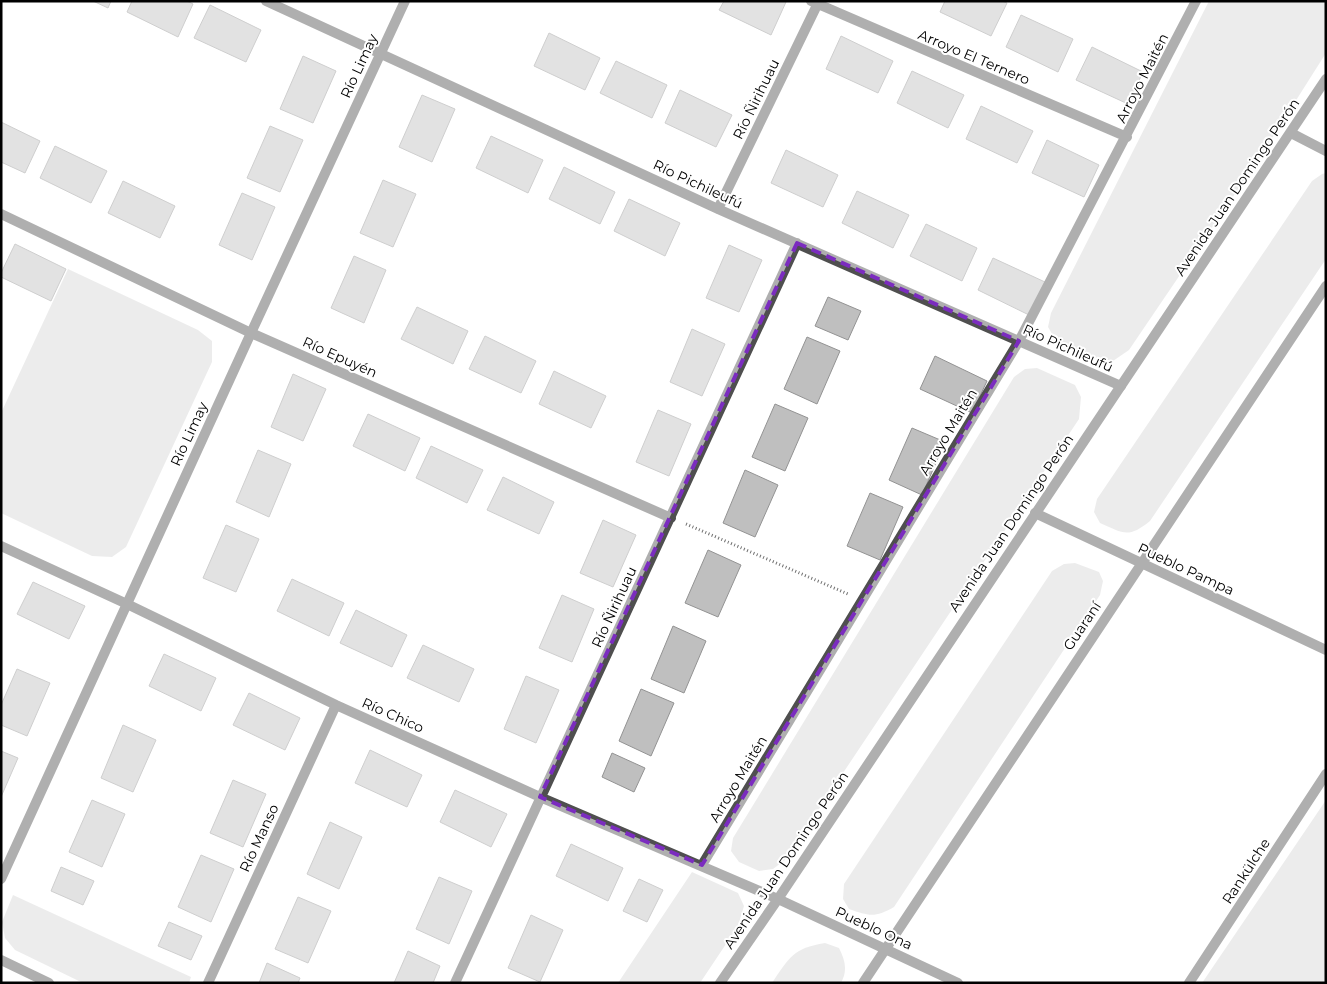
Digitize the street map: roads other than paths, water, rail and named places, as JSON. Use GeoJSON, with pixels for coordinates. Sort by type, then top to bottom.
{"type":"FeatureCollection","features":[{"type":"Feature","properties":{"kind":"street","name":"Río Pichileufú"},"geometry":{"type":"LineString","coordinates":[[266,1],[718,209],[1121,386]]}},
{"type":"Feature","properties":{"kind":"street","name":"Río Limay"},"geometry":{"type":"LineString","coordinates":[[1,879],[250,333],[405,1]]}},
{"type":"Feature","properties":{"kind":"street","name":"Arroyo Maitén"},"geometry":{"type":"LineString","coordinates":[[702,865],[1019,341],[1196,1]]}},
{"type":"Feature","properties":{"kind":"street","name":"Arroyo El Ternero"},"geometry":{"type":"LineString","coordinates":[[816,2],[1126,137]]}},
{"type":"Feature","properties":{"kind":"street","name":"Río Ñirihuau"},"geometry":{"type":"LineString","coordinates":[[718,209],[816,2]]}},
{"type":"Feature","properties":{"kind":"street","name":"Avenida Juan Domingo Perón"},"geometry":{"type":"LineString","coordinates":[[720,983],[1326,79]]}},
{"type":"Feature","properties":{"kind":"street"},"geometry":{"type":"LineString","coordinates":[[1291,133],[1326,151]]}},
{"type":"Feature","properties":{"kind":"street","name":"Río Epuyén"},"geometry":{"type":"LineString","coordinates":[[1,214],[250,333],[671,518]]}},
{"type":"Feature","properties":{"kind":"street","name":"Río Ñirihuau"},"geometry":{"type":"LineString","coordinates":[[455,983],[797,243]]}},
{"type":"Feature","properties":{"kind":"street","name":"Guaraní"},"geometry":{"type":"LineString","coordinates":[[863,983],[1326,286]]}},
{"type":"Feature","properties":{"kind":"street","name":"Pueblo Pampa"},"geometry":{"type":"LineString","coordinates":[[1035,513],[1326,650]]}},
{"type":"Feature","properties":{"kind":"street","name":"Río Chico"},"geometry":{"type":"LineString","coordinates":[[1,546],[127,604],[336,705],[540,797],[778,899]]}},
{"type":"Feature","properties":{"kind":"street","name":"Río Manso"},"geometry":{"type":"LineString","coordinates":[[208,983],[336,705]]}},
{"type":"Feature","properties":{"kind":"street","name":"Rankülche"},"geometry":{"type":"LineString","coordinates":[[1188,983],[1326,774]]}},
{"type":"Feature","properties":{"kind":"street","name":"Pueblo Ona"},"geometry":{"type":"LineString","coordinates":[[778,899],[958,983]]}},
{"type":"Feature","properties":{"kind":"street"},"geometry":{"type":"LineString","coordinates":[[1,960],[49,983]]}}]}
